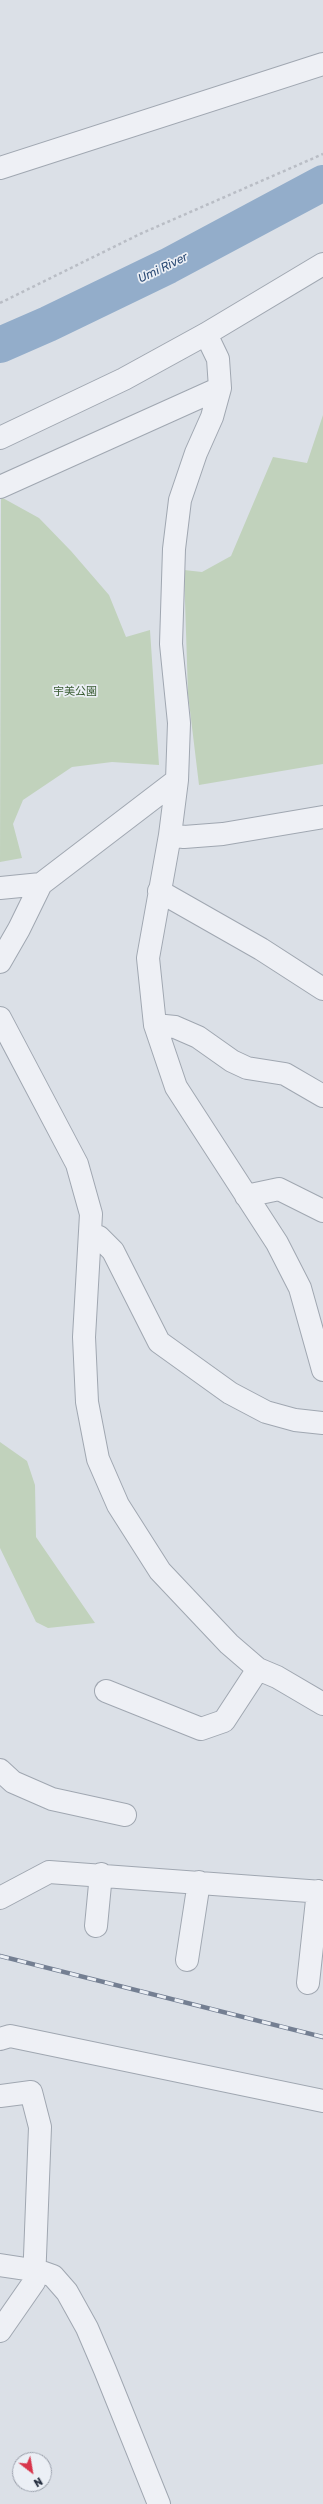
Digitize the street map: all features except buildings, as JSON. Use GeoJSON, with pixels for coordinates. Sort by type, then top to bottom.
{"type":"FeatureCollection","features":[{"type":"Feature","properties":{"kind":"street"},"geometry":{"type":"LineString","coordinates":[[0,168],[323,64]]}},
{"type":"Feature","properties":{"kind":"street"},"geometry":{"type":"LineString","coordinates":[[0,438],[124,379],[206,334],[323,264]]}},
{"type":"Feature","properties":{"kind":"street"},"geometry":{"type":"LineString","coordinates":[[206,334],[218,360],[220,388],[212,417],[196,453],[180,500],[174,549],[171,644],[178,723],[178,780],[170,835],[148,958],[155,1025],[176,1088],[277,1243],[300,1288],[323,1370]]}},
{"type":"Feature","properties":{"kind":"street"},"geometry":{"type":"LineString","coordinates":[[0,487],[220,388]]}},
{"type":"Feature","properties":{"kind":"street"},"geometry":{"type":"LineString","coordinates":[[0,962],[19,929],[41,884],[178,780]]}},
{"type":"Feature","properties":{"kind":"street"},"geometry":{"type":"LineString","coordinates":[[170,835],[184,837],[223,834],[323,817]]}},
{"type":"Feature","properties":{"kind":"street"},"geometry":{"type":"LineString","coordinates":[[0,888],[41,884]]}},
{"type":"Feature","properties":{"kind":"street"},"geometry":{"type":"LineString","coordinates":[[159,891],[262,950],[323,989]]}},
{"type":"Feature","properties":{"kind":"street"},"geometry":{"type":"LineString","coordinates":[[0,1018],[77,1164],[91,1214],[85,1345],[87,1402],[98,1459],[118,1505],[160,1571],[229,1644],[258,1669],[277,1677],[323,1704]]}},
{"type":"Feature","properties":{"kind":"street"},"geometry":{"type":"LineString","coordinates":[[155,1025],[175,1027],[198,1037],[232,1061],[247,1068],[285,1074],[323,1096]]}},
{"type":"Feature","properties":{"kind":"street"},"geometry":{"type":"LineString","coordinates":[[246,1196],[279,1189],[323,1211]]}},
{"type":"Feature","properties":{"kind":"street"},"geometry":{"type":"LineString","coordinates":[[90,1233],[99,1237],[113,1251],[159,1342],[230,1393],[266,1412],[295,1420],[323,1423]]}},
{"type":"Feature","properties":{"kind":"street"},"geometry":{"type":"LineString","coordinates":[[106,1692],[201,1729],[224,1721],[258,1669]]}},
{"type":"Feature","properties":{"kind":"street"},"geometry":{"type":"LineString","coordinates":[[0,1770],[13,1782],[52,1799],[125,1815]]}},
{"type":"Feature","properties":{"kind":"street"},"geometry":{"type":"LineString","coordinates":[[0,1898],[49,1872],[101,1874],[320,1892],[308,1983]]}},
{"type":"Feature","properties":{"kind":"street"},"geometry":{"type":"LineString","coordinates":[[96,1926],[101,1874]]}},
{"type":"Feature","properties":{"kind":"street"},"geometry":{"type":"LineString","coordinates":[[187,1960],[199,1882]]}},
{"type":"Feature","properties":{"kind":"street"},"geometry":{"type":"LineString","coordinates":[[0,2039],[10,2036],[323,2101]]}},
{"type":"Feature","properties":{"kind":"street"},"geometry":{"type":"LineString","coordinates":[[0,2096],[32,2092],[40,2127],[34,2282],[0,2331]]}},
{"type":"Feature","properties":{"kind":"street"},"geometry":{"type":"LineString","coordinates":[[0,2265],[35,2271],[53,2276],[67,2292],[87,2328],[159,2504]]}},
{"type":"Feature","properties":{"kind":"path"},"geometry":{"type":"LineString","coordinates":[[0,303],[140,234],[323,154]]}},
{"type":"Feature","properties":{"kind":"green space"},"geometry":{"type":"Polygon","coordinates":[[[323,415],[323,764],[199,785],[188,694],[184,570],[202,572],[231,556],[273,457],[307,463],[323,415]]]}},
{"type":"Feature","properties":{"kind":"green space","name":"宇美公園"},"geometry":{"type":"Polygon","coordinates":[[[1,497],[39,518],[71,551],[109,595],[126,637],[150,630],[159,765],[112,762],[72,767],[23,800],[13,824],[22,858],[0,862],[1,497]]]}},
{"type":"Feature","properties":{"kind":"green space"},"geometry":{"type":"Polygon","coordinates":[[[0,1442],[27,1461],[35,1485],[36,1537],[95,1623],[48,1628],[36,1622],[0,1548],[0,1442]]]}},
{"type":"Feature","properties":{"kind":"waterway","name":"Umi River"},"geometry":{"type":"LineString","coordinates":[[0,345],[48,324],[168,266],[323,183]]}},
{"type":"Feature","properties":{"kind":"railway"},"geometry":{"type":"LineString","coordinates":[[0,1956],[323,2037]]}}]}
